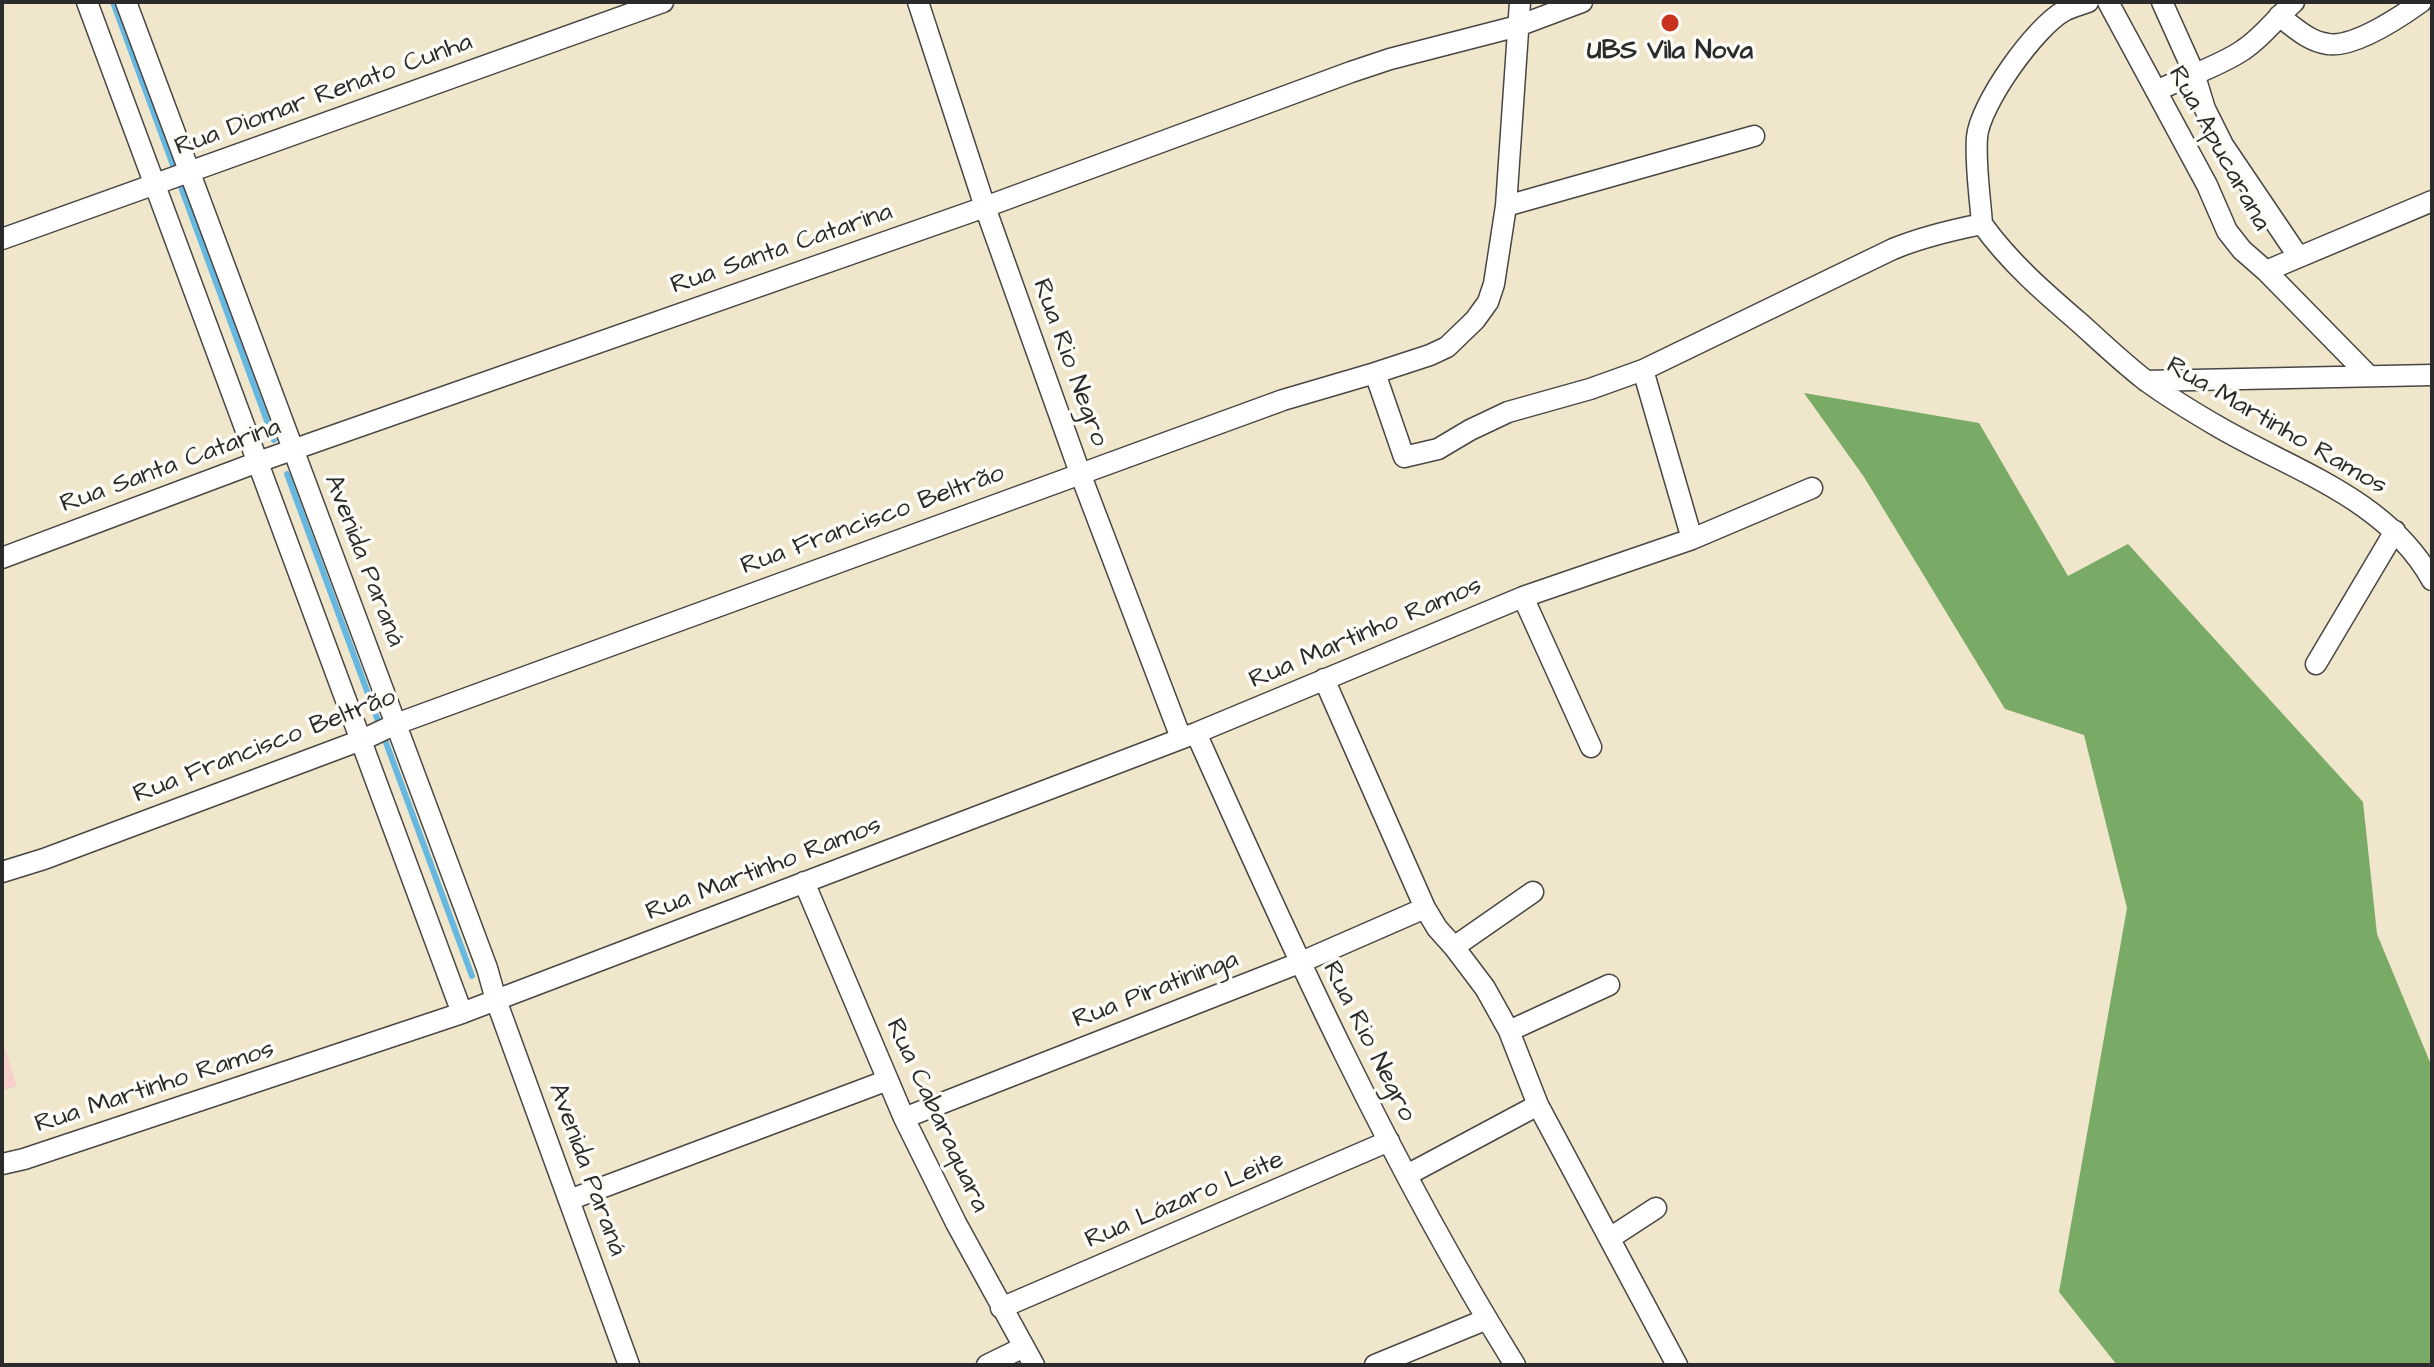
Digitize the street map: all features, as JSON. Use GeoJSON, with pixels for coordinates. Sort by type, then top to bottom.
{"type":"FeatureCollection","features":[{"type":"Feature","properties":{"kind":"street"},"geometry":{"type":"LineString","coordinates":[[87,2],[462,1013]]}},
{"type":"Feature","properties":{"kind":"street","name":"Avenida Paraná"},"geometry":{"type":"LineString","coordinates":[[126,2],[186,174],[293,450],[390,727],[487,968],[629,1365]]}},
{"type":"Feature","properties":{"kind":"street","name":"Rua Diomar Renato Cunha"},"geometry":{"type":"LineString","coordinates":[[2,239],[663,2]]}},
{"type":"Feature","properties":{"kind":"street","name":"Rua Rio Negro"},"geometry":{"type":"LineString","coordinates":[[918,2],[985,207],[1080,473],[1188,735],[1389,1141],[1459,1273],[1515,1365]]}},
{"type":"Feature","properties":{"kind":"street","name":"Rua Francisco Beltrão"},"geometry":{"type":"LineString","coordinates":[[2,872],[1080,473],[1283,400],[1375,373],[1447,347],[1475,320],[1488,302],[1494,284],[1506,206],[1520,2]]}},
{"type":"Feature","properties":{"kind":"street","name":"Rua Santa Catarina"},"geometry":{"type":"LineString","coordinates":[[2,558],[258,462],[985,207],[1364,68],[1518,26],[1582,2]]}},
{"type":"Feature","properties":{"kind":"street"},"geometry":{"type":"LineString","coordinates":[[1375,373],[1404,457],[1438,449],[1508,412],[1643,370],[1893,249],[1919,239],[1982,224],[1977,136],[1991,99],[2026,48],[2044,28],[2064,11],[2088,2]]}},
{"type":"Feature","properties":{"kind":"street","name":"Rua Apucarana"},"geometry":{"type":"LineString","coordinates":[[2108,2],[2207,185],[2227,231],[2242,250],[2368,375]]}},
{"type":"Feature","properties":{"kind":"street"},"geometry":{"type":"LineString","coordinates":[[2162,2],[2194,73],[2205,109],[2223,145],[2298,256]]}},
{"type":"Feature","properties":{"kind":"street"},"geometry":{"type":"LineString","coordinates":[[2156,91],[2240,53],[2286,9],[2307,37],[2328,44],[2345,44],[2421,2]]}},
{"type":"Feature","properties":{"kind":"street"},"geometry":{"type":"LineString","coordinates":[[1506,206],[1754,136]]}},
{"type":"Feature","properties":{"kind":"street"},"geometry":{"type":"LineString","coordinates":[[2266,271],[2432,201]]}},
{"type":"Feature","properties":{"kind":"street","name":"Rua Martinho Ramos"},"geometry":{"type":"LineString","coordinates":[[1982,224],[1999,247],[2040,289],[2146,381],[2220,428],[2361,503],[2411,548],[2432,580]]}},
{"type":"Feature","properties":{"kind":"street"},"geometry":{"type":"LineString","coordinates":[[1643,370],[1692,539]]}},
{"type":"Feature","properties":{"kind":"street"},"geometry":{"type":"LineString","coordinates":[[2146,381],[2432,375]]}},
{"type":"Feature","properties":{"kind":"street","name":"Rua Martinho Ramos"},"geometry":{"type":"LineString","coordinates":[[2,1164],[462,1013],[1188,735],[1523,597],[1692,539],[1812,488]]}},
{"type":"Feature","properties":{"kind":"street"},"geometry":{"type":"LineString","coordinates":[[2316,664],[2395,531]]}},
{"type":"Feature","properties":{"kind":"street"},"geometry":{"type":"LineString","coordinates":[[1523,597],[1591,747]]}},
{"type":"Feature","properties":{"kind":"street"},"geometry":{"type":"LineString","coordinates":[[1324,679],[1425,908],[1485,988],[1509,1031],[1538,1105],[1677,1365]]}},
{"type":"Feature","properties":{"kind":"street","name":"Rua Cabaraquara"},"geometry":{"type":"LineString","coordinates":[[804,882],[904,1118],[956,1223],[1029,1356]]}},
{"type":"Feature","properties":{"kind":"street"},"geometry":{"type":"LineString","coordinates":[[1454,947],[1533,892]]}},
{"type":"Feature","properties":{"kind":"street","name":"Rua Piratininga"},"geometry":{"type":"LineString","coordinates":[[904,1118],[1299,963],[1425,908]]}},
{"type":"Feature","properties":{"kind":"street"},"geometry":{"type":"LineString","coordinates":[[1509,1031],[1609,985]]}},
{"type":"Feature","properties":{"kind":"street"},"geometry":{"type":"LineString","coordinates":[[569,1200],[888,1080]]}},
{"type":"Feature","properties":{"kind":"street"},"geometry":{"type":"LineString","coordinates":[[1407,1175],[1538,1105]]}},
{"type":"Feature","properties":{"kind":"street","name":"Rua Lázaro Leite"},"geometry":{"type":"LineString","coordinates":[[1001,1308],[1389,1141]]}},
{"type":"Feature","properties":{"kind":"street"},"geometry":{"type":"LineString","coordinates":[[1610,1238],[1656,1208]]}},
{"type":"Feature","properties":{"kind":"street"},"geometry":{"type":"LineString","coordinates":[[1375,1365],[1487,1319]]}},
{"type":"Feature","properties":{"kind":"street"},"geometry":{"type":"LineString","coordinates":[[987,1365],[1029,1356]]}},
{"type":"Feature","properties":{"kind":"shaded area"},"geometry":{"type":"Polygon","coordinates":[[[2,1038],[17,1086],[2,1091],[2,1038]]]}},
{"type":"Feature","properties":{"kind":"green space"},"geometry":{"type":"Polygon","coordinates":[[[1804,393],[1979,423],[2068,576],[2128,544],[2363,802],[2377,934],[2432,1067],[2432,1365],[2117,1365],[2059,1292],[2127,908],[2084,735],[2005,709],[1864,477],[1804,393]]]}},
{"type":"Feature","properties":{"kind":"waterway"},"geometry":{"type":"LineString","coordinates":[[113,2],[274,440]]}},
{"type":"Feature","properties":{"kind":"waterway"},"geometry":{"type":"LineString","coordinates":[[287,474],[472,976]]}},
{"type":"Feature","properties":{"kind":"place","name":"UBS Vila Nova"},"geometry":{"type":"Point","coordinates":[1670,23]}}]}
